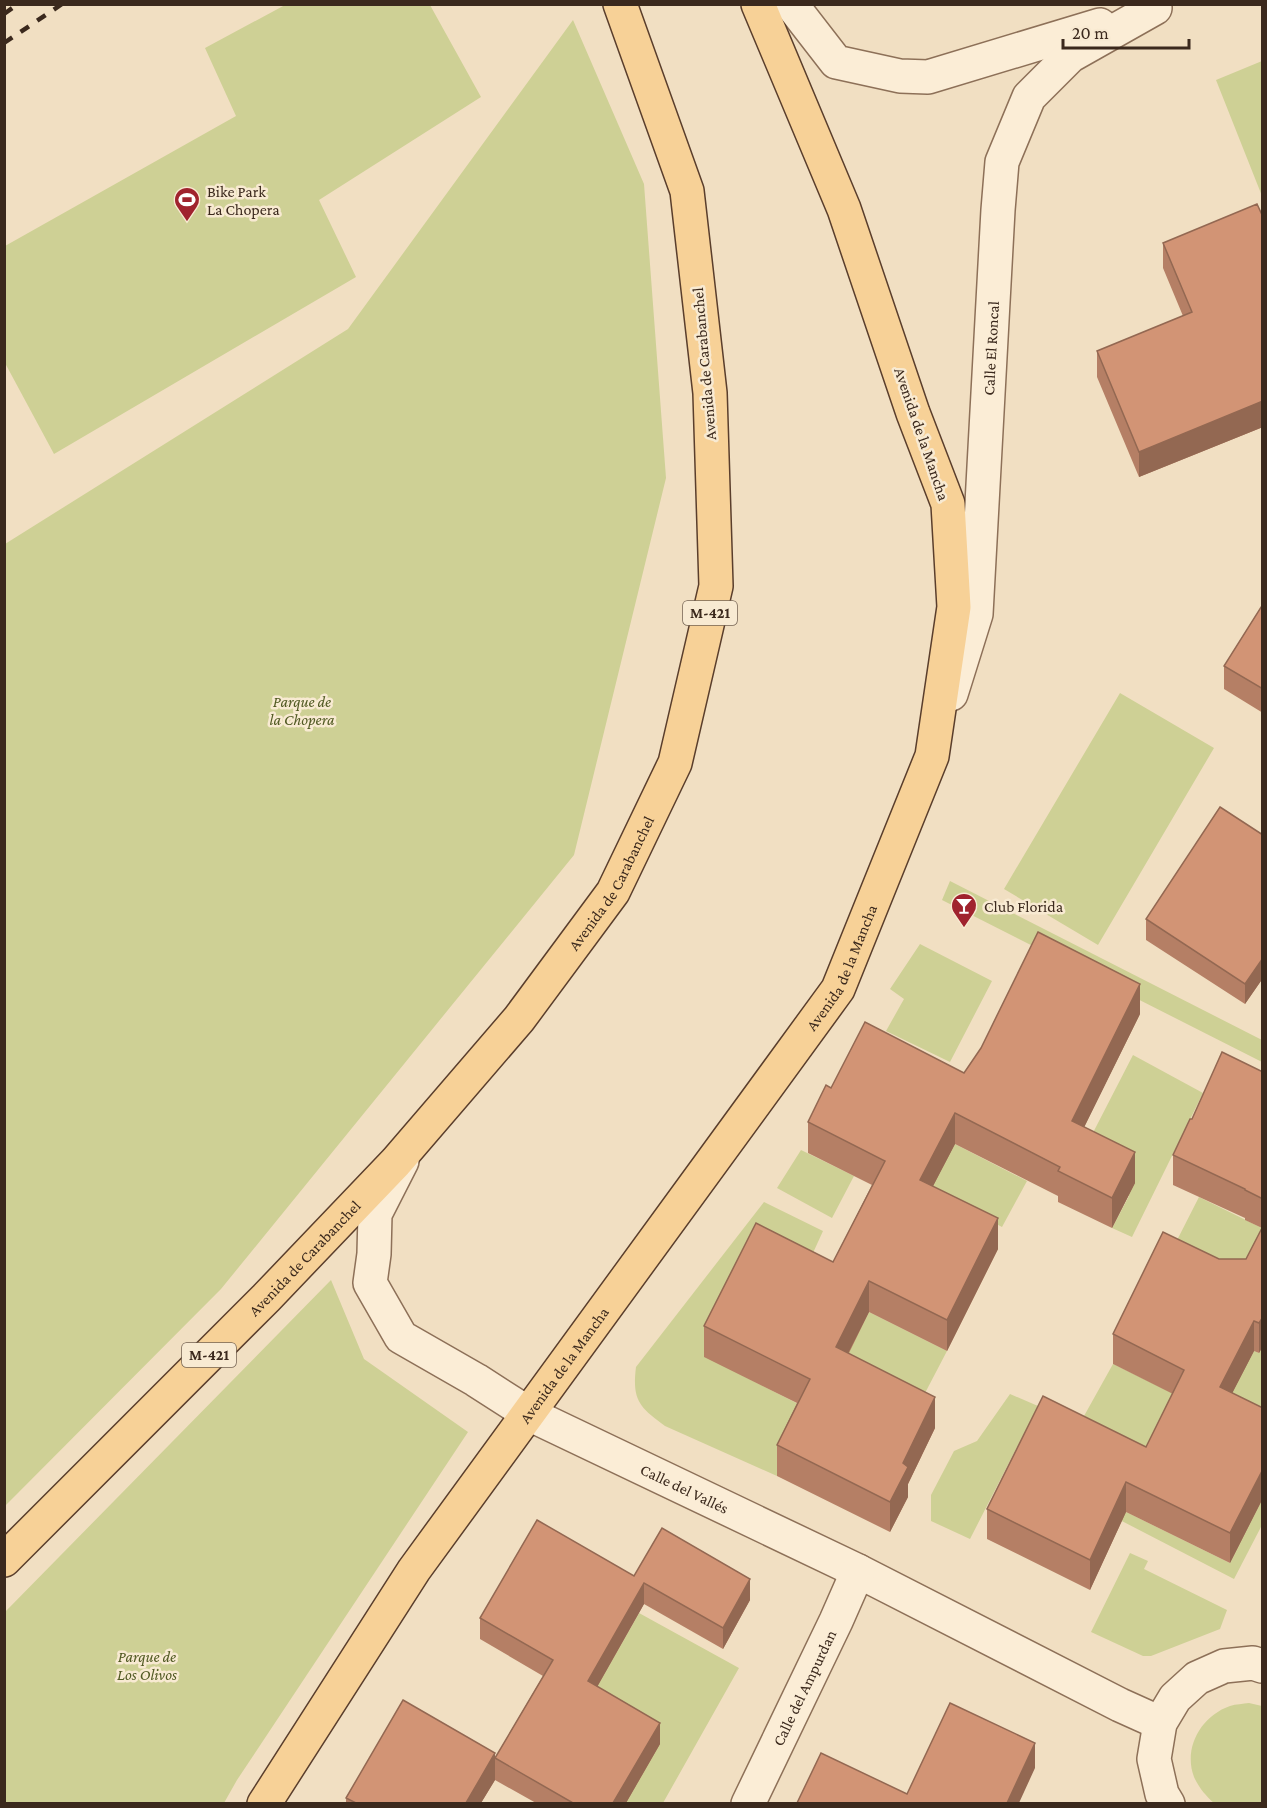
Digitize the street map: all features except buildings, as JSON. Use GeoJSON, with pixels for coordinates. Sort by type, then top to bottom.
{"type":"FeatureCollection","features":[{"type":"Feature","properties":{"kind":"main road","name":"Avenida de Carabanchel"},"geometry":{"type":"LineString","coordinates":[[4,1560],[266,1298],[410,1146],[519,1020],[613,892],[675,763],[716,586],[710,393],[687,191],[620,4]]}},
{"type":"Feature","properties":{"kind":"main road","name":"Avenida de la Mancha"},"geometry":{"type":"LineString","coordinates":[[264,1803],[414,1570],[838,989],[932,756],[954,607],[948,504],[913,413],[844,209],[758,4]]}},
{"type":"Feature","properties":{"kind":"street","name":"Calle El Roncal"},"geometry":{"type":"LineString","coordinates":[[791,4],[836,62],[900,76],[928,77],[1159,6]]}},
{"type":"Feature","properties":{"kind":"street","name":"Calle El Roncal"},"geometry":{"type":"LineString","coordinates":[[932,756],[976,615],[1002,162],[1029,97],[1070,56],[1159,6]]}},
{"type":"Feature","properties":{"kind":"street","name":"Calle del Vallés"},"geometry":{"type":"LineString","coordinates":[[410,1146],[375,1214],[374,1254],[370,1283],[401,1337],[476,1380],[529,1414],[858,1571],[1120,1705],[1160,1723]]}},
{"type":"Feature","properties":{"kind":"street","name":"Calle del Ampurdan"},"geometry":{"type":"LineString","coordinates":[[748,1803],[858,1571]]}},
{"type":"Feature","properties":{"kind":"street"},"geometry":{"type":"LineString","coordinates":[[1168,1803],[1162,1794],[1154,1759],[1160,1723],[1174,1698],[1197,1678],[1224,1666],[1253,1664],[1263,1666]]}},
{"type":"Feature","properties":{"kind":"green space","name":"Bike Park La Chopera"},"geometry":{"type":"Polygon","coordinates":[[[285,5],[430,5],[481,97],[319,200],[356,277],[54,454],[5,363],[5,246],[236,116],[205,48],[285,5]]]}},
{"type":"Feature","properties":{"kind":"green space","name":"Parque de la Chopera"},"geometry":{"type":"Polygon","coordinates":[[[573,20],[644,184],[666,478],[574,855],[221,1289],[5,1506],[5,544],[348,329],[573,20]]]}},
{"type":"Feature","properties":{"kind":"green space"},"geometry":{"type":"Polygon","coordinates":[[[1262,61],[1262,196],[1216,80],[1262,61]]]}},
{"type":"Feature","properties":{"kind":"green space"},"geometry":{"type":"Polygon","coordinates":[[[1120,693],[1214,748],[1098,945],[1004,889],[1120,693]]]}},
{"type":"Feature","properties":{"kind":"green space"},"geometry":{"type":"Polygon","coordinates":[[[950,881],[1262,1040],[1262,1062],[942,900],[950,881]]]}},
{"type":"Feature","properties":{"kind":"green space"},"geometry":{"type":"Polygon","coordinates":[[[920,944],[992,981],[950,1062],[886,1031],[904,999],[890,989],[920,944]]]}},
{"type":"Feature","properties":{"kind":"green space"},"geometry":{"type":"Polygon","coordinates":[[[1133,1055],[1203,1093],[1132,1237],[1112,1228],[1129,1196],[1081,1156],[1133,1055]]]}},
{"type":"Feature","properties":{"kind":"green space"},"geometry":{"type":"Polygon","coordinates":[[[949,1141],[1027,1181],[1002,1227],[931,1189],[949,1141]]]}},
{"type":"Feature","properties":{"kind":"green space"},"geometry":{"type":"Polygon","coordinates":[[[801,1150],[854,1176],[832,1218],[777,1188],[801,1150]]]}},
{"type":"Feature","properties":{"kind":"green space"},"geometry":{"type":"Polygon","coordinates":[[[1199,1197],[1262,1228],[1247,1286],[1172,1250],[1199,1197]]]}},
{"type":"Feature","properties":{"kind":"green space"},"geometry":{"type":"Polygon","coordinates":[[[764,1202],[823,1231],[802,1277],[704,1356],[816,1413],[777,1476],[665,1426],[643,1408],[635,1387],[636,1367],[764,1202]]]}},
{"type":"Feature","properties":{"kind":"green space","name":"Parque de Los Olivos"},"geometry":{"type":"Polygon","coordinates":[[[331,1280],[364,1359],[468,1432],[224,1803],[5,1803],[5,1612],[331,1280]]]}},
{"type":"Feature","properties":{"kind":"green space"},"geometry":{"type":"Polygon","coordinates":[[[869,1312],[947,1351],[913,1416],[838,1360],[851,1347],[869,1312]]]}},
{"type":"Feature","properties":{"kind":"green space"},"geometry":{"type":"Polygon","coordinates":[[[1262,1346],[1262,1438],[1220,1417],[1252,1350],[1259,1353],[1262,1346]]]}},
{"type":"Feature","properties":{"kind":"green space"},"geometry":{"type":"Polygon","coordinates":[[[1113,1364],[1185,1399],[1157,1453],[1084,1416],[1113,1364]]]}},
{"type":"Feature","properties":{"kind":"green space"},"geometry":{"type":"Polygon","coordinates":[[[1010,1394],[1038,1406],[970,1539],[931,1521],[931,1495],[954,1451],[977,1441],[1010,1394]]]}},
{"type":"Feature","properties":{"kind":"green space"},"geometry":{"type":"Polygon","coordinates":[[[1262,1499],[1262,1525],[1234,1579],[1116,1518],[1120,1509],[1230,1563],[1262,1499]]]}},
{"type":"Feature","properties":{"kind":"green space"},"geometry":{"type":"Polygon","coordinates":[[[1130,1553],[1148,1561],[1144,1569],[1227,1610],[1220,1629],[1151,1656],[1143,1656],[1091,1632],[1130,1553]]]}},
{"type":"Feature","properties":{"kind":"green space"},"geometry":{"type":"Polygon","coordinates":[[[639,1613],[739,1668],[663,1803],[626,1803],[571,1732],[639,1613]]]}},
{"type":"Feature","properties":{"kind":"green space"},"geometry":{"type":"Polygon","coordinates":[[[1249,1703],[1262,1706],[1262,1803],[1214,1803],[1203,1792],[1194,1777],[1191,1766],[1193,1744],[1203,1725],[1211,1717],[1230,1706],[1249,1703]]]}},
{"type":"Feature","properties":{"kind":"railway"},"geometry":{"type":"LineString","coordinates":[[4,14],[18,4]]}},
{"type":"Feature","properties":{"kind":"railway"},"geometry":{"type":"LineString","coordinates":[[4,43],[62,4]]}},
{"type":"Feature","properties":{"kind":"place","name":"Bike Park La Chopera"},"geometry":{"type":"Point","coordinates":[187,223]}},
{"type":"Feature","properties":{"kind":"place","name":"Club Florida"},"geometry":{"type":"Point","coordinates":[964,929]}}]}
